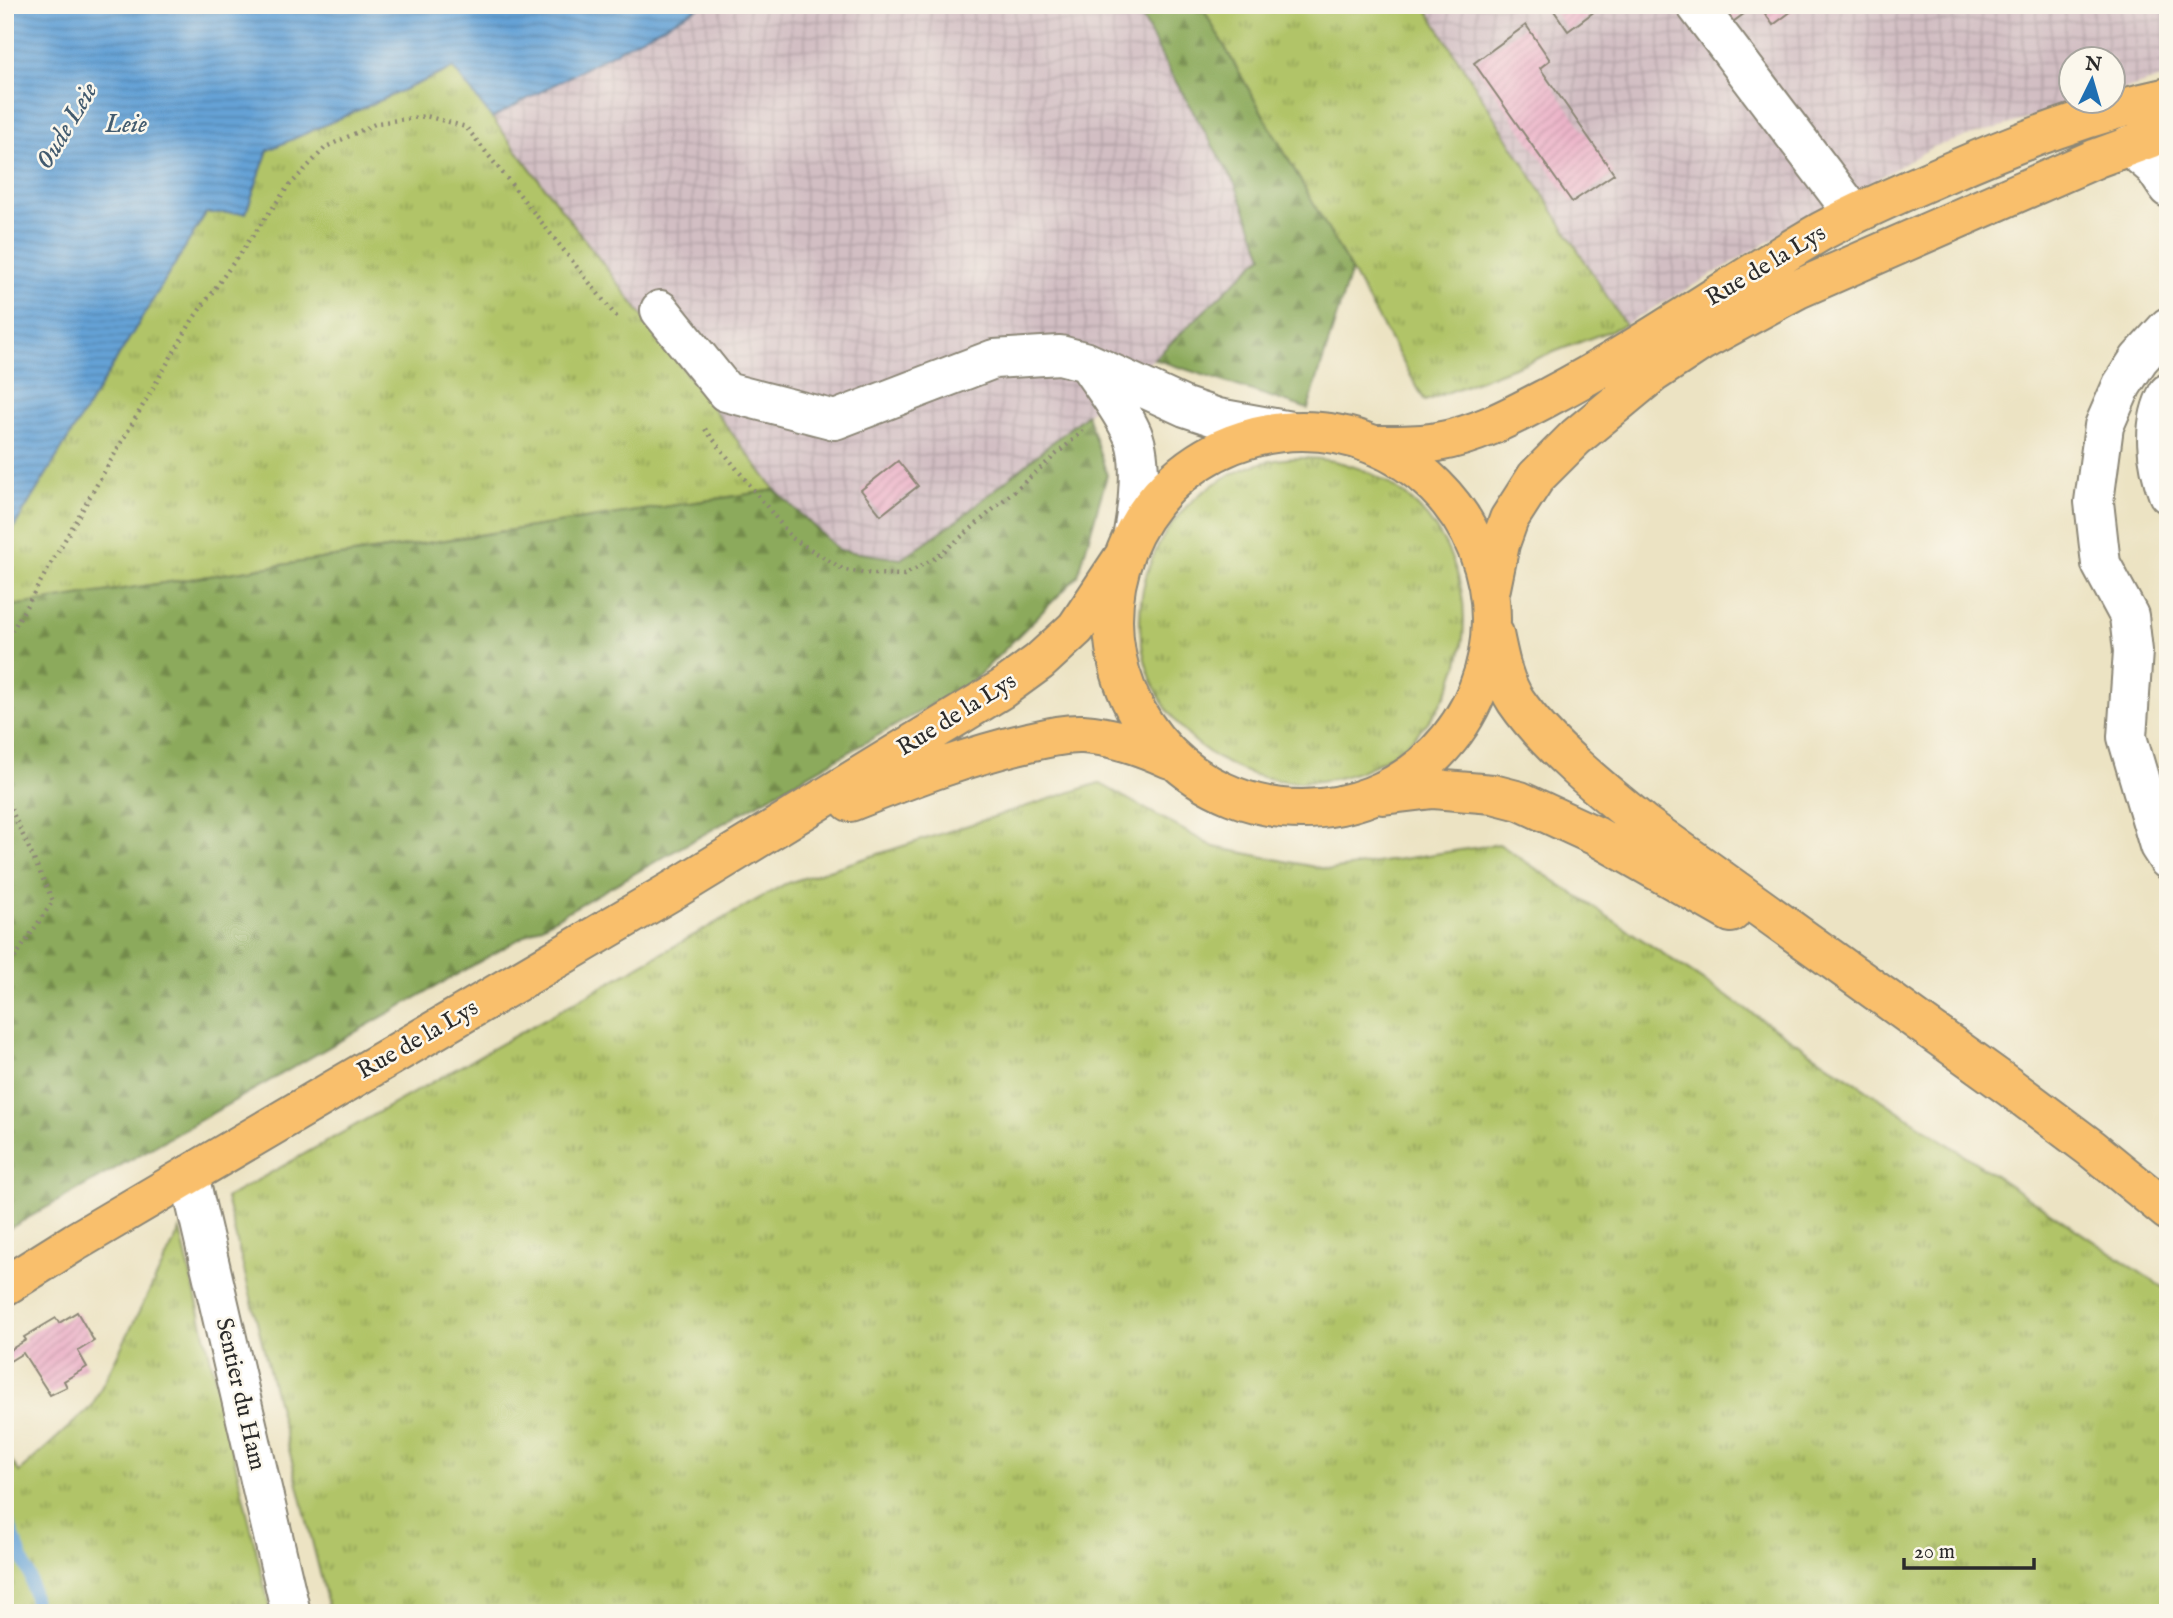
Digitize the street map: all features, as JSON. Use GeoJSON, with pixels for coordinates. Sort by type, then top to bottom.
{"type":"FeatureCollection","features":[{"type":"Feature","properties":{"kind":"main road","name":"Rue de la Lys"},"geometry":{"type":"LineString","coordinates":[[5,1286],[75,1242],[760,838],[956,719],[1039,662],[1076,628],[1148,509],[1187,469],[1211,454],[1236,442],[1291,431],[1329,433],[1374,445],[1406,446],[1438,442],[1473,433],[1512,416],[1611,363],[1759,268],[1854,214],[1989,155],[2125,107],[2168,97]]}},
{"type":"Feature","properties":{"kind":"main road","name":"Rue de la Lys"},"geometry":{"type":"LineString","coordinates":[[1490,608],[1500,544],[1509,519],[1536,477],[1576,437],[1652,374],[1702,341],[1798,289],[2168,131]]}},
{"type":"Feature","properties":{"kind":"main road"},"geometry":{"type":"LineString","coordinates":[[1374,445],[1399,457],[1422,474],[1460,515],[1484,566],[1503,673],[1516,700],[1570,759],[1645,825],[1867,987],[1974,1061],[2091,1148],[2168,1211]]}},
{"type":"Feature","properties":{"kind":"main road"},"geometry":{"type":"LineString","coordinates":[[1128,546],[1116,586],[1113,614],[1114,642],[1128,696],[1159,744],[1180,764],[1220,789],[1255,803],[1283,807],[1312,808],[1367,797],[1433,789],[1493,794],[1520,801],[1597,836],[1712,904],[1867,987]]}},
{"type":"Feature","properties":{"kind":"main road"},"geometry":{"type":"LineString","coordinates":[[1367,797],[1417,770],[1457,729],[1482,678],[1489,651],[1490,608]]}},
{"type":"Feature","properties":{"kind":"main road","name":"Rue de la Lys"},"geometry":{"type":"LineString","coordinates":[[760,838],[944,765],[1004,747],[1051,737],[1080,734],[1112,737],[1142,746],[1180,764]]}},
{"type":"Feature","properties":{"kind":"main road","name":"Rue de la Lys"},"geometry":{"type":"LineString","coordinates":[[5,1273],[75,1242]]}},
{"type":"Feature","properties":{"kind":"street"},"geometry":{"type":"LineString","coordinates":[[1696,5],[1854,214]]}},
{"type":"Feature","properties":{"kind":"street"},"geometry":{"type":"LineString","coordinates":[[2086,120],[2168,131]]}},
{"type":"Feature","properties":{"kind":"street"},"geometry":{"type":"LineString","coordinates":[[2129,146],[2154,167],[2168,188]]}},
{"type":"Feature","properties":{"kind":"street"},"geometry":{"type":"LineString","coordinates":[[660,310],[726,392],[835,419],[994,359],[1060,355],[1087,362],[1185,407],[1217,418],[1291,431]]}},
{"type":"Feature","properties":{"kind":"street"},"geometry":{"type":"LineString","coordinates":[[2168,327],[2139,359],[2122,385],[2104,426],[2094,502],[2101,564],[2129,616],[2133,651],[2127,737],[2159,846],[2168,860]]}},
{"type":"Feature","properties":{"kind":"street"},"geometry":{"type":"LineString","coordinates":[[1087,362],[1133,433],[1138,465],[1139,501],[1128,546]]}},
{"type":"Feature","properties":{"kind":"street"},"geometry":{"type":"LineString","coordinates":[[2168,393],[2158,422],[2156,444],[2161,476],[2168,494]]}},
{"type":"Feature","properties":{"kind":"street","name":"Sentier du Ham"},"geometry":{"type":"LineString","coordinates":[[189,1175],[291,1613]]}},
{"type":"Feature","properties":{"kind":"path"},"geometry":{"type":"LineString","coordinates":[[5,643],[194,319],[287,188],[326,148],[377,123],[401,119],[426,116],[466,127],[620,321]]}},
{"type":"Feature","properties":{"kind":"path"},"geometry":{"type":"LineString","coordinates":[[703,426],[792,538],[844,570],[874,575],[904,575],[937,557],[1114,403]]}},
{"type":"Feature","properties":{"kind":"path"},"geometry":{"type":"LineString","coordinates":[[5,796],[53,901],[5,972]]}},
{"type":"Feature","properties":{"kind":"shaded area"},"geometry":{"type":"Polygon","coordinates":[[[703,5],[1136,5],[1165,63],[1235,184],[1263,256],[1154,359],[959,519],[901,559],[839,550],[775,490],[492,118],[703,5]]]}},
{"type":"Feature","properties":{"kind":"shaded area"},"geometry":{"type":"Polygon","coordinates":[[[1424,5],[2168,5],[2168,76],[2128,89],[2128,46],[2058,46],[2058,110],[1933,147],[1625,325],[1424,5]]]}},
{"type":"Feature","properties":{"kind":"green space"},"geometry":{"type":"Polygon","coordinates":[[[1136,5],[1201,5],[1351,270],[1308,409],[1154,359],[1263,255],[1235,184],[1165,63],[1136,5]]]}},
{"type":"Feature","properties":{"kind":"green space"},"geometry":{"type":"Polygon","coordinates":[[[1201,5],[1424,5],[1625,325],[1425,401],[1201,5]]]}},
{"type":"Feature","properties":{"kind":"green space"},"geometry":{"type":"Polygon","coordinates":[[[454,68],[775,490],[5,607],[5,542],[206,213],[246,213],[268,150],[454,68]]]}},
{"type":"Feature","properties":{"kind":"green space"},"geometry":{"type":"Polygon","coordinates":[[[1087,414],[1107,475],[1078,576],[972,682],[5,1231],[5,607],[775,490],[839,550],[901,559],[959,519],[1087,414]]]}},
{"type":"Feature","properties":{"kind":"green space"},"geometry":{"type":"Polygon","coordinates":[[[1302,458],[1334,461],[1378,477],[1405,495],[1427,517],[1445,544],[1457,573],[1464,620],[1461,652],[1445,696],[1427,723],[1405,745],[1378,763],[1349,775],[1302,782],[1270,779],[1226,763],[1199,745],[1177,723],[1159,696],[1147,667],[1140,620],[1143,588],[1159,544],[1177,517],[1199,495],[1226,477],[1255,465],[1302,458]]]}},
{"type":"Feature","properties":{"kind":"green space"},"geometry":{"type":"Polygon","coordinates":[[[1099,783],[1214,847],[1330,870],[1499,844],[2168,1291],[2168,1613],[330,1613],[226,1198],[785,884],[1099,783]]]}},
{"type":"Feature","properties":{"kind":"green space"},"geometry":{"type":"Polygon","coordinates":[[[180,1230],[271,1613],[5,1613],[5,1451],[19,1472],[92,1406],[180,1230]]]}},
{"type":"Feature","properties":{"kind":"water","name":"Leie"},"geometry":{"type":"Polygon","coordinates":[[[5,5],[703,5],[492,118],[453,68],[268,150],[246,213],[206,213],[5,542],[5,5]]]}},
{"type":"Feature","properties":{"kind":"building"},"geometry":{"type":"Polygon","coordinates":[[[1550,5],[1603,5],[1568,31],[1550,5]]]}},
{"type":"Feature","properties":{"kind":"building"},"geometry":{"type":"Polygon","coordinates":[[[1717,5],[1756,5],[1730,24],[1717,5]]]}},
{"type":"Feature","properties":{"kind":"building"},"geometry":{"type":"Polygon","coordinates":[[[1759,5],[1800,5],[1773,25],[1759,5]]]}},
{"type":"Feature","properties":{"kind":"building"},"geometry":{"type":"Polygon","coordinates":[[[1526,25],[1550,60],[1540,68],[1614,174],[1572,202],[1474,63],[1526,25]]]}},
{"type":"Feature","properties":{"kind":"building"},"geometry":{"type":"Polygon","coordinates":[[[898,461],[918,486],[881,515],[861,490],[898,461]]]}},
{"type":"Feature","properties":{"kind":"building"},"geometry":{"type":"Polygon","coordinates":[[[77,1312],[94,1341],[78,1351],[87,1367],[64,1381],[67,1387],[50,1395],[23,1353],[5,1364],[5,1353],[26,1340],[24,1337],[56,1318],[59,1323],[77,1312]]]}},
{"type":"Feature","properties":{"kind":"waterway"},"geometry":{"type":"LineString","coordinates":[[5,1513],[30,1577],[37,1613]]}},
{"type":"Feature","properties":{"kind":"water label","name":"Oude Leie"},"geometry":{"type":"Point","coordinates":[67,126]}}]}
